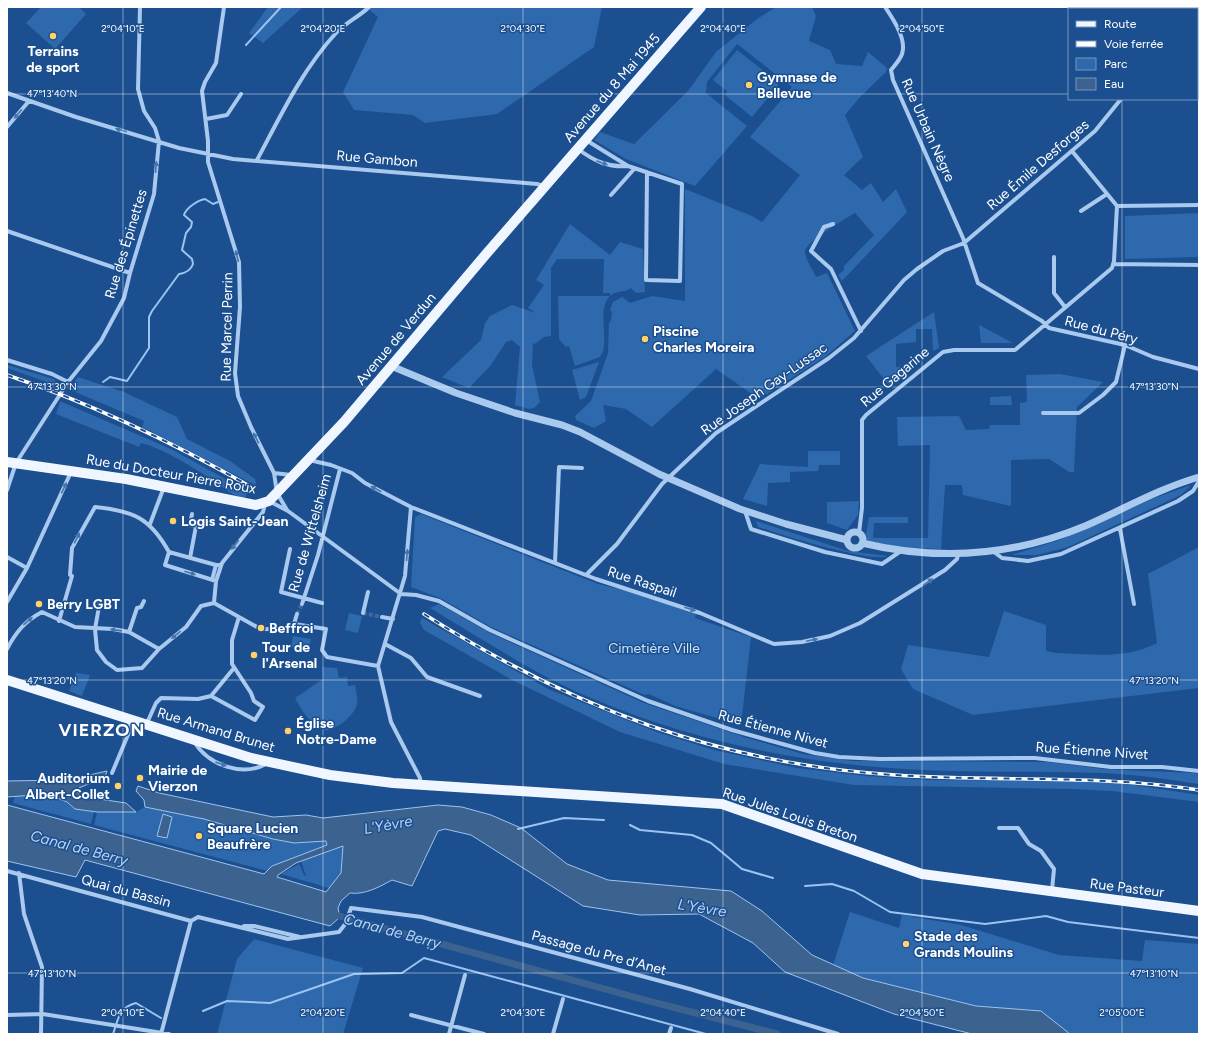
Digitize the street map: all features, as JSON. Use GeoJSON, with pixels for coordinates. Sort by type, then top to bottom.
{"type":"FeatureCollection","features":[{"type":"Feature","properties":{"kind":"main road","name":"Avenue du 8 Mai 1945"},"geometry":{"type":"LineString","coordinates":[[545,188],[701,7]]}},
{"type":"Feature","properties":{"kind":"main road","name":"Avenue de Verdun"},"geometry":{"type":"LineString","coordinates":[[267,502],[294,476],[344,422],[545,188]]}},
{"type":"Feature","properties":{"kind":"main road","name":"Rue du Docteur Pierre Roux"},"geometry":{"type":"LineString","coordinates":[[12,462],[256,504],[267,502]]}},
{"type":"Feature","properties":{"kind":"main road","name":"Rue Armand Brunet"},"geometry":{"type":"LineString","coordinates":[[7,683],[147,723],[268,762],[340,776],[420,785]]}},
{"type":"Feature","properties":{"kind":"main road","name":"Rue Jules Louis Breton"},"geometry":{"type":"LineString","coordinates":[[420,785],[722,804],[917,873],[1052,892]]}},
{"type":"Feature","properties":{"kind":"main road","name":"Rue Pasteur"},"geometry":{"type":"LineString","coordinates":[[1052,892],[1199,911]]}},
{"type":"Feature","properties":{"kind":"street"},"geometry":{"type":"LineString","coordinates":[[140,7],[138,89],[144,111],[155,128],[159,141]]}},
{"type":"Feature","properties":{"kind":"street","name":"Rue Marcel Perrin"},"geometry":{"type":"LineString","coordinates":[[224,7],[216,63],[205,82],[202,92],[206,119],[207,154],[208,162],[239,262],[240,307],[235,373],[238,396],[251,427],[274,473],[277,493]]}},
{"type":"Feature","properties":{"kind":"street"},"geometry":{"type":"LineString","coordinates":[[257,160],[289,100],[319,53],[350,20],[369,7]]}},
{"type":"Feature","properties":{"kind":"street","name":"Rue Urbain Nègre"},"geometry":{"type":"LineString","coordinates":[[885,7],[894,20],[903,42],[902,54],[891,70],[893,80],[923,145],[964,243]]}},
{"type":"Feature","properties":{"kind":"street","name":"Rue Gambon"},"geometry":{"type":"LineString","coordinates":[[7,93],[76,117],[179,148],[207,154],[257,160],[537,184],[545,188]]}},
{"type":"Feature","properties":{"kind":"street"},"geometry":{"type":"LineString","coordinates":[[206,119],[227,115],[241,94]]}},
{"type":"Feature","properties":{"kind":"street","name":"Rue Émile Desforges"},"geometry":{"type":"LineString","coordinates":[[964,243],[1095,131],[1120,100]]}},
{"type":"Feature","properties":{"kind":"street"},"geometry":{"type":"LineString","coordinates":[[7,127],[30,101]]}},
{"type":"Feature","properties":{"kind":"street"},"geometry":{"type":"LineString","coordinates":[[586,140],[628,166],[647,172],[682,184],[680,281],[646,280],[647,172]]}},
{"type":"Feature","properties":{"kind":"street","name":"Rue des Épinettes"},"geometry":{"type":"LineString","coordinates":[[7,490],[12,462],[68,382],[101,342],[124,298],[154,194],[159,141]]}},
{"type":"Feature","properties":{"kind":"street"},"geometry":{"type":"LineString","coordinates":[[578,149],[598,162],[616,167],[628,166]]}},
{"type":"Feature","properties":{"kind":"street"},"geometry":{"type":"LineString","coordinates":[[1072,151],[1108,194],[1116,206],[1113,264],[1199,265]]}},
{"type":"Feature","properties":{"kind":"street"},"geometry":{"type":"LineString","coordinates":[[611,195],[634,168]]}},
{"type":"Feature","properties":{"kind":"street"},"geometry":{"type":"LineString","coordinates":[[1081,211],[1108,194]]}},
{"type":"Feature","properties":{"kind":"street"},"geometry":{"type":"LineString","coordinates":[[1116,206],[1199,205]]}},
{"type":"Feature","properties":{"kind":"street"},"geometry":{"type":"LineString","coordinates":[[833,224],[824,227],[811,251],[831,269],[861,331]]}},
{"type":"Feature","properties":{"kind":"street"},"geometry":{"type":"LineString","coordinates":[[7,231],[130,273]]}},
{"type":"Feature","properties":{"kind":"street","name":"Rue du Péry"},"geometry":{"type":"LineString","coordinates":[[964,243],[978,283],[1046,324],[1049,328],[1125,345],[1153,357],[1199,369]]}},
{"type":"Feature","properties":{"kind":"street","name":"Rue Joseph Gay-Lussac"},"geometry":{"type":"LineString","coordinates":[[586,575],[617,544],[668,478],[716,433],[816,368],[861,331],[904,280],[917,268],[943,251],[964,243]]}},
{"type":"Feature","properties":{"kind":"street"},"geometry":{"type":"LineString","coordinates":[[1054,257],[1054,293],[1065,307]]}},
{"type":"Feature","properties":{"kind":"street","name":"Rue Gagarine"},"geometry":{"type":"LineString","coordinates":[[859,533],[862,508],[862,420],[866,415],[943,352],[954,350],[1015,350],[1065,307],[1108,273],[1113,264]]}},
{"type":"Feature","properties":{"kind":"street"},"geometry":{"type":"LineString","coordinates":[[1043,413],[1080,413],[1103,395],[1116,382],[1125,345]]}},
{"type":"Feature","properties":{"kind":"street"},"geometry":{"type":"LineString","coordinates":[[7,360],[52,374],[68,382]]}},
{"type":"Feature","properties":{"kind":"street"},"geometry":{"type":"LineString","coordinates":[[392,366],[456,393],[515,414],[576,430],[668,478],[745,510],[786,524],[847,540],[850,546],[854,548],[862,544],[901,551],[958,554],[994,552],[1036,543],[1084,526],[1148,495],[1199,477]]}},
{"type":"Feature","properties":{"kind":"street","name":"Rue Raspail"},"geometry":{"type":"LineString","coordinates":[[309,460],[352,473],[364,483],[411,507],[586,575],[700,613],[774,644],[802,642],[830,636],[860,623],[945,570],[956,559],[958,554]]}},
{"type":"Feature","properties":{"kind":"street"},"geometry":{"type":"LineString","coordinates":[[555,563],[559,467],[582,468]]}},
{"type":"Feature","properties":{"kind":"street","name":"Rue de Wittelsheim"},"geometry":{"type":"LineString","coordinates":[[302,604],[340,469]]}},
{"type":"Feature","properties":{"kind":"street"},"geometry":{"type":"LineString","coordinates":[[7,602],[27,568],[71,472]]}},
{"type":"Feature","properties":{"kind":"street"},"geometry":{"type":"LineString","coordinates":[[274,473],[294,476]]}},
{"type":"Feature","properties":{"kind":"street"},"geometry":{"type":"LineString","coordinates":[[994,552],[1002,558],[1028,561],[1045,559],[1061,554],[1120,529],[1178,501],[1193,491],[1199,481]]}},
{"type":"Feature","properties":{"kind":"street"},"geometry":{"type":"LineString","coordinates":[[150,524],[164,487]]}},
{"type":"Feature","properties":{"kind":"street"},"geometry":{"type":"LineString","coordinates":[[277,493],[288,511]]}},
{"type":"Feature","properties":{"kind":"street"},"geometry":{"type":"LineString","coordinates":[[214,603],[214,581],[218,565],[263,512],[267,502],[288,511],[401,594]]}},
{"type":"Feature","properties":{"kind":"street"},"geometry":{"type":"LineString","coordinates":[[59,620],[71,576],[72,548],[95,507],[116,509],[129,513],[150,524],[159,535],[169,552],[218,565]]}},
{"type":"Feature","properties":{"kind":"street"},"geometry":{"type":"LineString","coordinates":[[411,507],[405,576],[401,594],[378,666],[391,722],[420,778],[420,785]]}},
{"type":"Feature","properties":{"kind":"street"},"geometry":{"type":"LineString","coordinates":[[745,510],[751,529],[825,552],[882,564],[901,551]]}},
{"type":"Feature","properties":{"kind":"street"},"geometry":{"type":"LineString","coordinates":[[190,558],[196,526],[190,525],[192,514]]}},
{"type":"Feature","properties":{"kind":"street"},"geometry":{"type":"LineString","coordinates":[[1120,529],[1134,604]]}},
{"type":"Feature","properties":{"kind":"street"},"geometry":{"type":"LineString","coordinates":[[847,540],[850,533],[859,533],[862,536],[862,544]]}},
{"type":"Feature","properties":{"kind":"street","name":"Rue de Wittelsheim"},"geometry":{"type":"LineString","coordinates":[[290,549],[281,592],[304,598]]}},
{"type":"Feature","properties":{"kind":"street"},"geometry":{"type":"LineString","coordinates":[[169,552],[165,565],[214,581]]}},
{"type":"Feature","properties":{"kind":"street"},"geometry":{"type":"LineString","coordinates":[[7,557],[27,568]]}},
{"type":"Feature","properties":{"kind":"street"},"geometry":{"type":"LineString","coordinates":[[363,613],[368,592]]}},
{"type":"Feature","properties":{"kind":"street","name":"Rue Étienne Nivet"},"geometry":{"type":"LineString","coordinates":[[401,594],[416,595],[439,601],[490,630],[648,701],[692,718],[815,753],[866,758],[1035,758],[1111,766],[1162,767],[1199,771]]}},
{"type":"Feature","properties":{"kind":"street"},"geometry":{"type":"LineString","coordinates":[[304,598],[322,603]]}},
{"type":"Feature","properties":{"kind":"street"},"geometry":{"type":"LineString","coordinates":[[100,601],[95,629],[97,650],[106,662],[117,670],[142,668],[159,649],[186,627],[201,606],[214,603],[257,627]]}},
{"type":"Feature","properties":{"kind":"street"},"geometry":{"type":"LineString","coordinates":[[129,632],[137,608],[141,607],[144,601]]}},
{"type":"Feature","properties":{"kind":"street"},"geometry":{"type":"LineString","coordinates":[[7,649],[15,633],[30,618],[42,612],[75,627],[113,629],[129,632],[159,649]]}},
{"type":"Feature","properties":{"kind":"street","name":"Rue de Wittelsheim"},"geometry":{"type":"LineString","coordinates":[[294,624],[297,614]]}},
{"type":"Feature","properties":{"kind":"street"},"geometry":{"type":"LineString","coordinates":[[382,616],[393,618]]}},
{"type":"Feature","properties":{"kind":"street"},"geometry":{"type":"LineString","coordinates":[[211,696],[255,720],[263,707],[254,701],[251,692],[232,664],[231,652],[239,617]]}},
{"type":"Feature","properties":{"kind":"street"},"geometry":{"type":"LineString","coordinates":[[265,629],[276,631],[286,630],[294,624],[326,629],[322,650],[327,657],[378,666]]}},
{"type":"Feature","properties":{"kind":"street"},"geometry":{"type":"LineString","coordinates":[[385,644],[410,658],[427,677],[480,696]]}},
{"type":"Feature","properties":{"kind":"street"},"geometry":{"type":"LineString","coordinates":[[147,723],[156,703],[162,698],[198,699],[211,696],[234,668]]}},
{"type":"Feature","properties":{"kind":"street"},"geometry":{"type":"LineString","coordinates":[[112,773],[130,730],[129,719]]}},
{"type":"Feature","properties":{"kind":"street"},"geometry":{"type":"LineString","coordinates":[[193,738],[196,744],[210,758],[222,765],[240,769],[253,769],[268,762]]}},
{"type":"Feature","properties":{"kind":"street"},"geometry":{"type":"LineString","coordinates":[[999,828],[1018,828],[1029,844],[1041,851],[1054,868],[1052,892]]}},
{"type":"Feature","properties":{"kind":"street","name":"Quai du Bassin"},"geometry":{"type":"LineString","coordinates":[[7,871],[19,873],[191,921],[198,917],[238,926],[254,926],[306,938],[340,932],[346,923]]}},
{"type":"Feature","properties":{"kind":"street"},"geometry":{"type":"LineString","coordinates":[[19,873],[24,914],[42,967],[43,1014],[41,1034]]}},
{"type":"Feature","properties":{"kind":"street","name":"Passage du Pre d’Anet"},"geometry":{"type":"LineString","coordinates":[[346,923],[351,908],[422,917],[690,989],[838,1034]]}},
{"type":"Feature","properties":{"kind":"street"},"geometry":{"type":"LineString","coordinates":[[161,1033],[191,921]]}},
{"type":"Feature","properties":{"kind":"street"},"geometry":{"type":"LineString","coordinates":[[449,1034],[465,975]]}},
{"type":"Feature","properties":{"kind":"street"},"geometry":{"type":"LineString","coordinates":[[553,1034],[563,999]]}},
{"type":"Feature","properties":{"kind":"street"},"geometry":{"type":"LineString","coordinates":[[7,1015],[43,1014],[169,1034]]}},
{"type":"Feature","properties":{"kind":"street"},"geometry":{"type":"LineString","coordinates":[[411,1015],[484,1034]]}},
{"type":"Feature","properties":{"kind":"street"},"geometry":{"type":"LineString","coordinates":[[669,1034],[671,1028]]}},
{"type":"Feature","properties":{"kind":"green space","name":"Terrains de sport"},"geometry":{"type":"Polygon","coordinates":[[[41,7],[79,7],[86,14],[55,49],[26,23],[41,7]]]}},
{"type":"Feature","properties":{"kind":"green space"},"geometry":{"type":"Polygon","coordinates":[[[268,7],[303,7],[263,43],[249,33],[268,7]]]}},
{"type":"Feature","properties":{"kind":"green space"},"geometry":{"type":"Polygon","coordinates":[[[366,7],[602,7],[594,47],[497,114],[425,123],[413,115],[354,110],[343,92],[378,17],[366,7]]]}},
{"type":"Feature","properties":{"kind":"green space"},"geometry":{"type":"Polygon","coordinates":[[[776,7],[812,7],[816,16],[809,41],[830,50],[836,64],[862,66],[868,52],[887,68],[886,72],[861,96],[845,115],[863,157],[844,175],[862,190],[871,183],[883,202],[896,189],[907,212],[842,281],[838,275],[844,270],[844,266],[874,235],[855,213],[819,236],[807,247],[805,251],[816,277],[827,273],[855,331],[826,356],[759,399],[716,369],[652,427],[626,409],[603,405],[606,421],[594,428],[576,420],[575,416],[591,401],[608,353],[609,323],[612,312],[610,310],[613,302],[622,297],[630,303],[652,296],[685,301],[685,189],[752,216],[762,222],[800,175],[750,137],[792,87],[737,44],[707,82],[706,93],[747,126],[695,186],[626,159],[594,140],[600,132],[634,144],[688,91],[716,52],[757,19],[776,7]]]}},
{"type":"Feature","properties":{"kind":"green space","name":"Gymnase de Bellevue"},"geometry":{"type":"Polygon","coordinates":[[[737,50],[779,83],[773,95],[771,94],[752,117],[725,95],[727,91],[713,80],[737,50]]]}},
{"type":"Feature","properties":{"kind":"green space"},"geometry":{"type":"Polygon","coordinates":[[[1199,213],[1199,257],[1125,259],[1125,216],[1199,213]]]}},
{"type":"Feature","properties":{"kind":"green space"},"geometry":{"type":"Polygon","coordinates":[[[570,224],[610,255],[620,242],[643,249],[645,292],[636,293],[631,288],[614,293],[607,300],[603,319],[604,347],[600,357],[575,366],[569,346],[566,347],[559,339],[558,296],[610,296],[610,293],[603,293],[604,259],[557,259],[551,268],[551,336],[544,337],[535,344],[533,343],[532,365],[540,402],[534,408],[529,409],[515,405],[520,347],[512,340],[506,342],[491,365],[469,388],[442,377],[481,340],[485,323],[490,316],[512,305],[536,313],[528,308],[544,285],[536,280],[570,224]]]}},
{"type":"Feature","properties":{"kind":"green space"},"geometry":{"type":"Polygon","coordinates":[[[934,312],[939,348],[933,351],[932,329],[916,329],[916,342],[896,344],[896,367],[916,366],[890,387],[866,356],[934,312]]]}},
{"type":"Feature","properties":{"kind":"green space"},"geometry":{"type":"Polygon","coordinates":[[[979,325],[1013,343],[981,343],[979,325]]]}},
{"type":"Feature","properties":{"kind":"green space"},"geometry":{"type":"Polygon","coordinates":[[[599,362],[586,397],[580,400],[572,370],[599,362]]]}},
{"type":"Feature","properties":{"kind":"green space"},"geometry":{"type":"Polygon","coordinates":[[[7,365],[54,379],[58,386],[7,368],[7,365]]]}},
{"type":"Feature","properties":{"kind":"green space"},"geometry":{"type":"Polygon","coordinates":[[[1060,374],[1103,382],[1077,407],[1074,472],[1069,472],[1049,459],[1011,460],[1011,506],[963,495],[962,485],[945,485],[941,549],[899,547],[867,541],[866,534],[869,517],[908,517],[908,523],[874,523],[873,538],[928,538],[930,445],[898,446],[897,417],[959,416],[966,430],[989,429],[990,425],[1020,425],[1020,403],[1027,402],[1026,375],[1060,374]]]}},
{"type":"Feature","properties":{"kind":"green space"},"geometry":{"type":"Polygon","coordinates":[[[78,377],[124,392],[177,417],[187,439],[230,461],[255,479],[255,485],[142,427],[144,421],[68,389],[78,377]]]}},
{"type":"Feature","properties":{"kind":"green space"},"geometry":{"type":"Polygon","coordinates":[[[1011,396],[1012,405],[990,405],[990,397],[1011,396]]]}},
{"type":"Feature","properties":{"kind":"green space"},"geometry":{"type":"Polygon","coordinates":[[[60,402],[171,449],[249,492],[249,494],[247,493],[245,498],[232,494],[170,454],[151,446],[141,443],[139,447],[56,414],[60,402]]]}},
{"type":"Feature","properties":{"kind":"green space"},"geometry":{"type":"Polygon","coordinates":[[[808,451],[840,451],[840,465],[819,465],[818,471],[790,472],[790,482],[768,483],[767,506],[743,499],[760,464],[808,467],[808,451]]]}},
{"type":"Feature","properties":{"kind":"green space"},"geometry":{"type":"Polygon","coordinates":[[[1191,485],[1181,495],[1068,547],[1037,555],[1011,555],[1057,541],[1152,499],[1191,485]]]}},
{"type":"Feature","properties":{"kind":"green space"},"geometry":{"type":"Polygon","coordinates":[[[859,501],[858,515],[847,530],[827,523],[827,502],[859,501]]]}},
{"type":"Feature","properties":{"kind":"green space","name":"Cimetière Ville"},"geometry":{"type":"Polygon","coordinates":[[[421,514],[598,584],[624,590],[696,613],[695,618],[751,637],[741,725],[675,706],[649,694],[645,695],[491,627],[442,599],[411,587],[415,517],[421,514]]]}},
{"type":"Feature","properties":{"kind":"green space"},"geometry":{"type":"Polygon","coordinates":[[[756,521],[848,551],[888,556],[864,556],[825,547],[758,527],[756,521]]]}},
{"type":"Feature","properties":{"kind":"green space"},"geometry":{"type":"Polygon","coordinates":[[[1199,547],[1199,688],[973,715],[913,689],[901,669],[908,645],[989,657],[1004,611],[1046,625],[1046,651],[1056,653],[1107,655],[1132,652],[1157,643],[1148,574],[1199,547]]]}},
{"type":"Feature","properties":{"kind":"green space"},"geometry":{"type":"Polygon","coordinates":[[[439,604],[492,634],[644,703],[747,738],[803,754],[852,761],[1049,762],[1103,769],[1194,773],[1199,774],[1199,784],[1149,777],[1075,772],[954,771],[865,766],[748,748],[671,727],[596,700],[574,690],[532,669],[430,608],[439,604]]]}},
{"type":"Feature","properties":{"kind":"green space"},"geometry":{"type":"Polygon","coordinates":[[[349,613],[362,616],[358,633],[345,630],[349,613]]]}},
{"type":"Feature","properties":{"kind":"green space"},"geometry":{"type":"Polygon","coordinates":[[[422,618],[548,689],[657,732],[714,750],[797,768],[866,776],[926,780],[1088,781],[1134,785],[1199,795],[1199,802],[1112,791],[1072,789],[854,785],[724,764],[620,732],[512,680],[424,630],[420,623],[422,618]]]}},
{"type":"Feature","properties":{"kind":"green space"},"geometry":{"type":"Polygon","coordinates":[[[293,636],[311,639],[308,651],[291,647],[293,636]]]}},
{"type":"Feature","properties":{"kind":"green space"},"geometry":{"type":"Polygon","coordinates":[[[322,667],[337,668],[339,678],[347,677],[348,686],[355,685],[357,697],[357,704],[348,718],[333,729],[328,730],[318,728],[310,721],[295,698],[323,679],[322,667]]]}},
{"type":"Feature","properties":{"kind":"green space"},"geometry":{"type":"Polygon","coordinates":[[[76,673],[90,675],[82,696],[69,691],[76,673]]]}},
{"type":"Feature","properties":{"kind":"green space"},"geometry":{"type":"Polygon","coordinates":[[[48,794],[63,800],[75,809],[94,811],[91,824],[13,803],[15,796],[48,794]]]}},
{"type":"Feature","properties":{"kind":"green space","name":"Square Lucien Beaufrère"},"geometry":{"type":"Polygon","coordinates":[[[145,807],[204,819],[273,839],[294,843],[326,841],[327,845],[272,866],[267,871],[94,825],[97,812],[136,812],[145,807]]]}},
{"type":"Feature","properties":{"kind":"green space"},"geometry":{"type":"Polygon","coordinates":[[[343,846],[341,873],[329,888],[281,874],[299,864],[304,875],[306,876],[301,861],[343,846]]]}},
{"type":"Feature","properties":{"kind":"green space"},"geometry":{"type":"Polygon","coordinates":[[[850,912],[899,928],[902,915],[961,925],[1059,955],[1142,961],[1145,940],[1199,944],[1199,1034],[1070,1034],[1041,1011],[976,1006],[863,978],[833,965],[850,912]]]}},
{"type":"Feature","properties":{"kind":"green space"},"geometry":{"type":"Polygon","coordinates":[[[254,939],[363,968],[343,1034],[217,1034],[237,959],[254,939]]]}},
{"type":"Feature","properties":{"kind":"water"},"geometry":{"type":"Polygon","coordinates":[[[107,771],[105,777],[79,788],[79,796],[126,803],[136,812],[97,812],[75,809],[67,802],[48,794],[7,797],[7,781],[67,780],[107,771]]]}},
{"type":"Feature","properties":{"kind":"water","name":"L'Yèvre"},"geometry":{"type":"Polygon","coordinates":[[[138,786],[159,793],[273,817],[306,815],[323,818],[438,805],[462,807],[491,815],[521,828],[567,864],[608,880],[731,891],[762,911],[812,955],[863,978],[976,1006],[1041,1011],[1070,1034],[972,1034],[894,1014],[785,972],[753,943],[699,914],[640,915],[583,906],[471,835],[445,829],[438,831],[412,886],[392,880],[366,892],[350,893],[341,901],[338,908],[339,913],[345,916],[344,918],[339,918],[330,926],[85,860],[76,877],[7,861],[7,805],[264,874],[272,866],[327,845],[326,841],[294,843],[273,839],[204,819],[145,807],[144,800],[136,791],[138,786]],[[343,846],[296,863],[277,877],[326,892],[341,873],[343,846]]]}},
{"type":"Feature","properties":{"kind":"water"},"geometry":{"type":"Polygon","coordinates":[[[163,814],[172,817],[167,838],[157,836],[163,814]]]}},
{"type":"Feature","properties":{"kind":"waterway"},"geometry":{"type":"LineString","coordinates":[[246,45],[281,7]]}},
{"type":"Feature","properties":{"kind":"waterway"},"geometry":{"type":"LineString","coordinates":[[103,382],[110,377],[127,381],[149,348],[149,317],[152,311],[179,274],[188,271],[193,264],[192,259],[182,250],[186,233],[191,227],[192,222],[184,215],[185,212],[199,201],[205,199],[213,204],[218,202]]}},
{"type":"Feature","properties":{"kind":"waterway"},"geometry":{"type":"LineString","coordinates":[[518,829],[564,818],[604,820]]}},
{"type":"Feature","properties":{"kind":"waterway"},"geometry":{"type":"LineString","coordinates":[[630,825],[640,830],[692,835],[711,843],[742,869],[773,878]]}},
{"type":"Feature","properties":{"kind":"waterway"},"geometry":{"type":"LineString","coordinates":[[805,886],[832,884],[854,891],[890,912],[985,924],[1046,916],[1068,922],[1199,938]]}},
{"type":"Feature","properties":{"kind":"waterway","name":"Canal de Berry"},"geometry":{"type":"LineString","coordinates":[[336,915],[645,1000],[777,1034]]}},
{"type":"Feature","properties":{"kind":"waterway","name":"Canal de Berry"},"geometry":{"type":"LineString","coordinates":[[428,948],[430,941]]}},
{"type":"Feature","properties":{"kind":"waterway"},"geometry":{"type":"LineString","coordinates":[[203,1011],[227,1001],[270,1003],[354,974],[402,973],[424,958],[706,1034]]}},
{"type":"Feature","properties":{"kind":"waterway"},"geometry":{"type":"LineString","coordinates":[[113,1034],[120,1014],[130,1005],[136,1003],[161,1018]]}},
{"type":"Feature","properties":{"kind":"tunnel"},"geometry":{"type":"LineString","coordinates":[[297,614],[302,604]]}},
{"type":"Feature","properties":{"kind":"tunnel"},"geometry":{"type":"LineString","coordinates":[[363,613],[382,617]]}},
{"type":"Feature","properties":{"kind":"railway"},"geometry":{"type":"LineString","coordinates":[[7,375],[39,386],[133,426],[193,455],[253,488]]}},
{"type":"Feature","properties":{"kind":"railway"},"geometry":{"type":"LineString","coordinates":[[424,614],[479,647],[535,677],[591,703],[649,725],[708,744],[768,758],[831,769],[895,775],[1085,780],[1161,785],[1199,790]]}},
{"type":"Feature","properties":{"kind":"place","name":"Terrains de sport"},"geometry":{"type":"Point","coordinates":[53,36]}},
{"type":"Feature","properties":{"kind":"place","name":"Gymnase de Bellevue"},"geometry":{"type":"Point","coordinates":[749,85]}},
{"type":"Feature","properties":{"kind":"place","name":"Piscine Charles Moreira"},"geometry":{"type":"Point","coordinates":[645,339]}},
{"type":"Feature","properties":{"kind":"place","name":"Logis Saint-Jean"},"geometry":{"type":"Point","coordinates":[173,521]}},
{"type":"Feature","properties":{"kind":"place","name":"Berry LGBT"},"geometry":{"type":"Point","coordinates":[39,604]}},
{"type":"Feature","properties":{"kind":"place","name":"Beffroi"},"geometry":{"type":"Point","coordinates":[261,628]}},
{"type":"Feature","properties":{"kind":"place","name":"Tour de l'Arsenal"},"geometry":{"type":"Point","coordinates":[254,655]}},
{"type":"Feature","properties":{"kind":"place","name":"Église Notre-Dame"},"geometry":{"type":"Point","coordinates":[288,731]}},
{"type":"Feature","properties":{"kind":"place","name":"Mairie de Vierzon"},"geometry":{"type":"Point","coordinates":[140,778]}},
{"type":"Feature","properties":{"kind":"place","name":"Auditorium Albert-Collet"},"geometry":{"type":"Point","coordinates":[118,786]}},
{"type":"Feature","properties":{"kind":"place","name":"Square Lucien Beaufrère"},"geometry":{"type":"Point","coordinates":[199,836]}},
{"type":"Feature","properties":{"kind":"place","name":"Stade des Grands Moulins"},"geometry":{"type":"Point","coordinates":[906,944]}},
{"type":"Feature","properties":{"kind":"district","name":"VIERZON"},"geometry":{"type":"Point","coordinates":[102,730]}}]}
